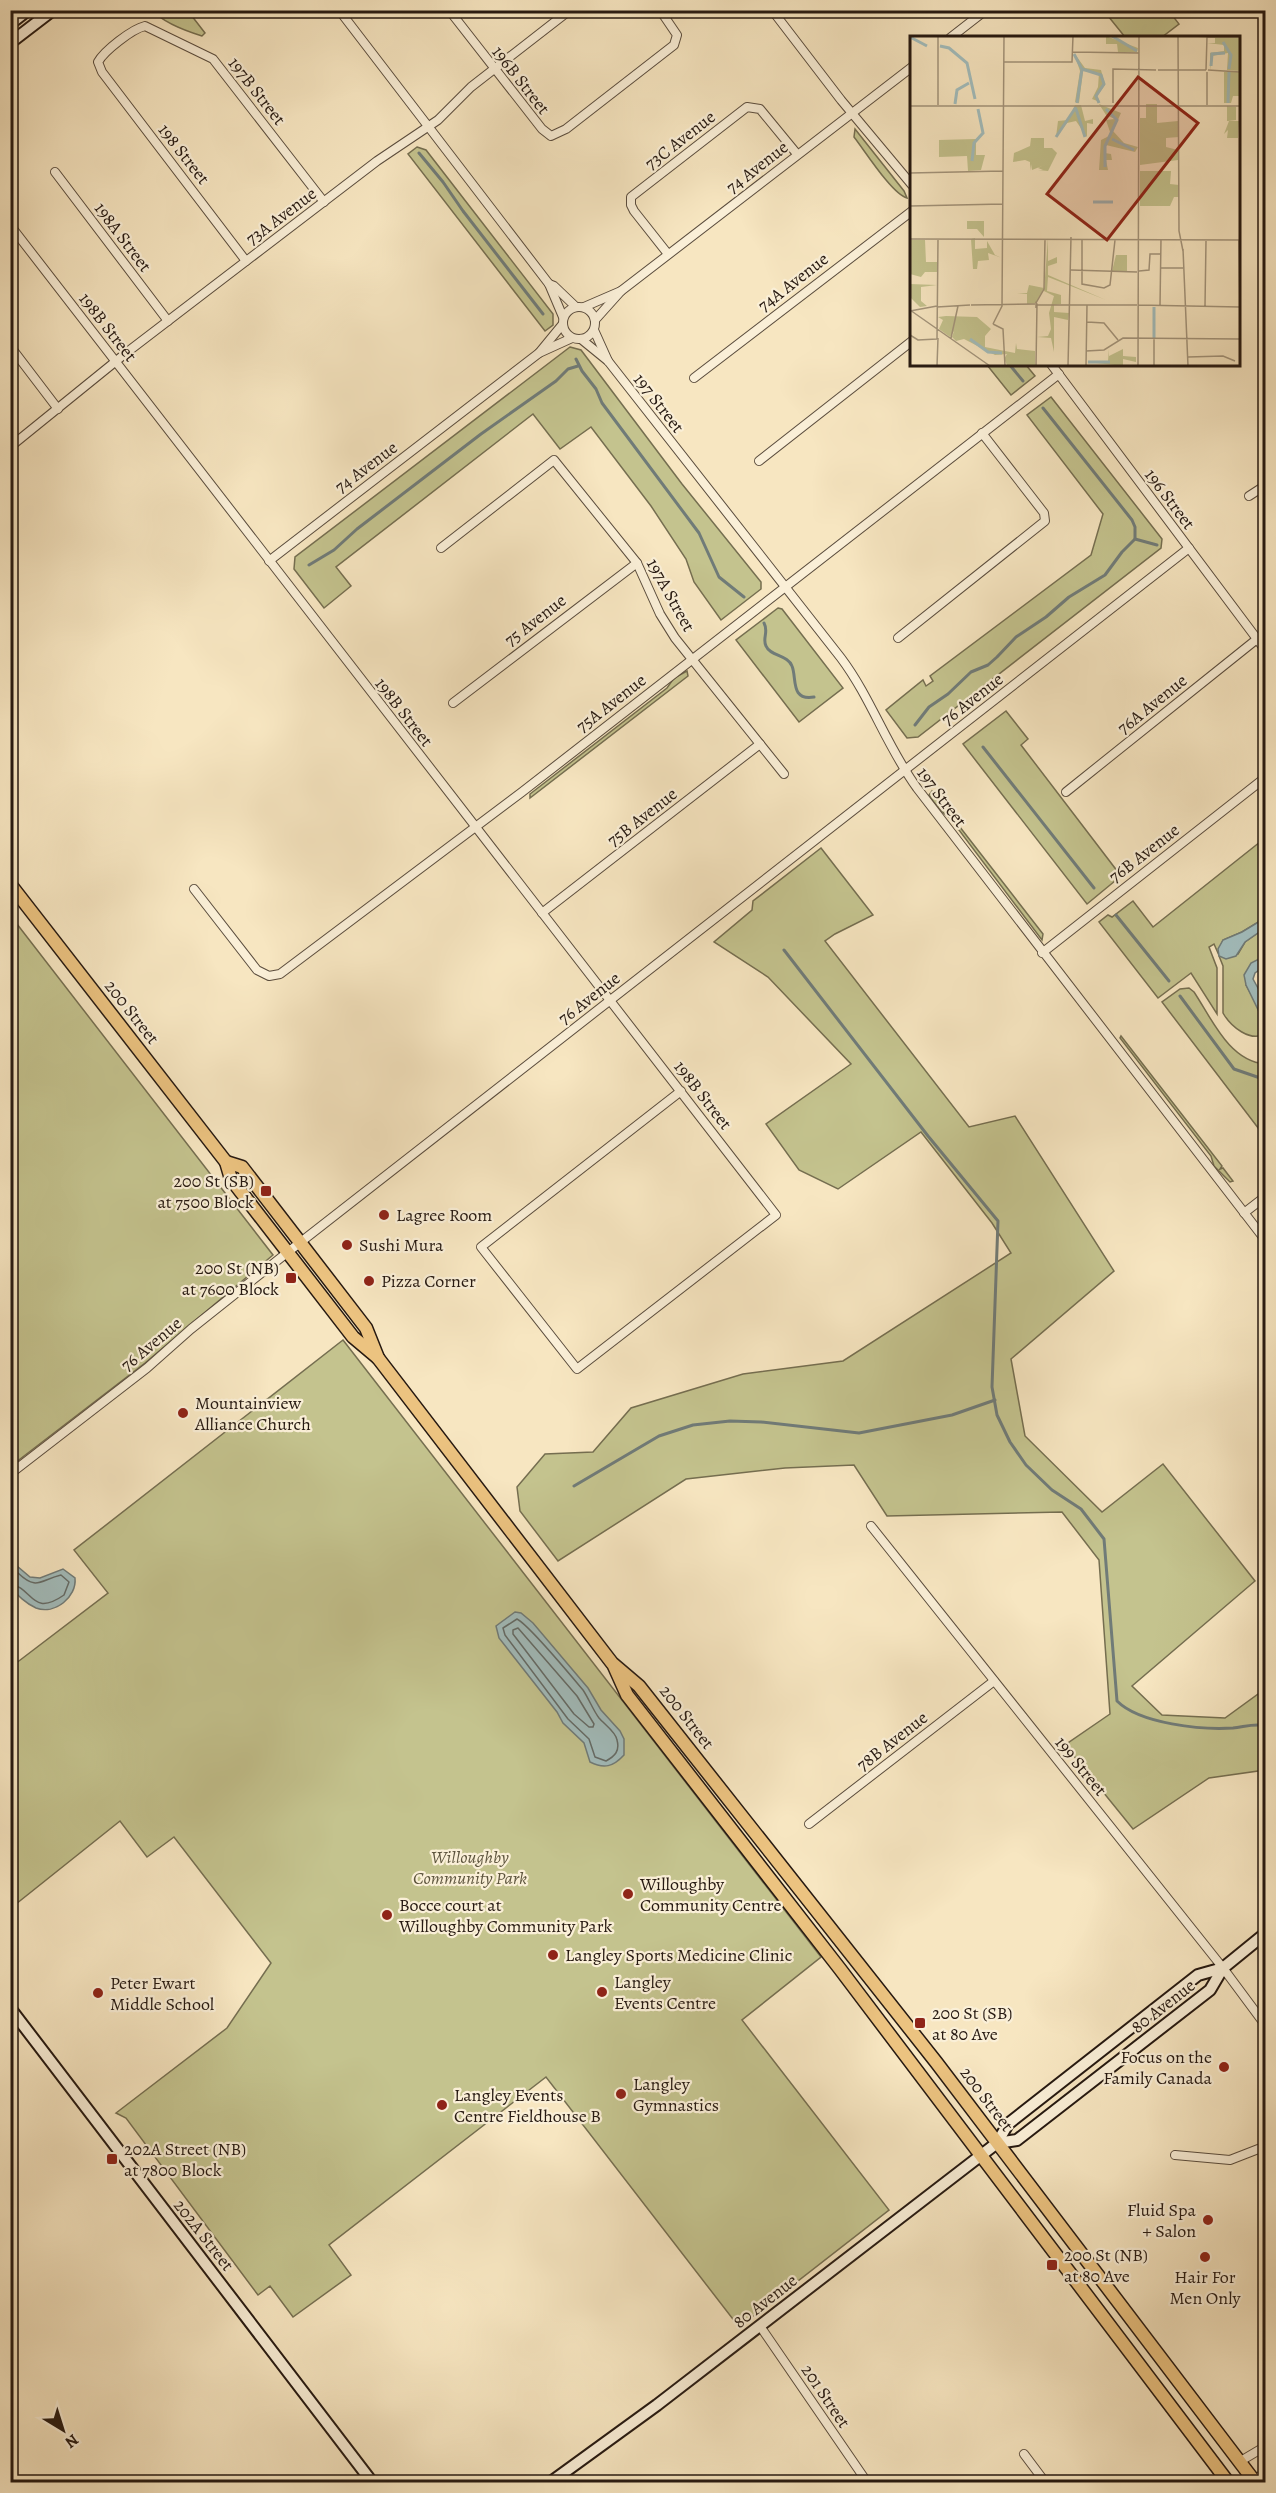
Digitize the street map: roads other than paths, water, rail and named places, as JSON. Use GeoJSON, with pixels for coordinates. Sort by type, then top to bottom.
{"type":"FeatureCollection","features":[{"type":"Feature","properties":{"kind":"main road"},"geometry":{"type":"LineString","coordinates":[[10,24],[28,10]]}},
{"type":"Feature","properties":{"kind":"main road"},"geometry":{"type":"LineString","coordinates":[[10,43],[53,10]]}},
{"type":"Feature","properties":{"kind":"main road","name":"200 Street"},"geometry":{"type":"LineString","coordinates":[[10,884],[226,1162],[231,1179],[353,1337],[378,1358],[612,1663],[639,1686],[936,2062],[1255,2482]]}},
{"type":"Feature","properties":{"kind":"main road","name":"200 Street"},"geometry":{"type":"LineString","coordinates":[[226,1162],[242,1167],[366,1328],[378,1358]]}},
{"type":"Feature","properties":{"kind":"main road","name":"200 Street"},"geometry":{"type":"LineString","coordinates":[[612,1663],[627,1695],[840,1969],[1228,2482]]}},
{"type":"Feature","properties":{"kind":"main road","name":"80 Avenue"},"geometry":{"type":"LineString","coordinates":[[997,2143],[1017,2140],[1209,1990],[1223,1968],[1266,1933]]}},
{"type":"Feature","properties":{"kind":"main road","name":"80 Avenue"},"geometry":{"type":"LineString","coordinates":[[551,2482],[760,2326],[997,2143],[1008,2124],[1198,1975],[1223,1968]]}},
{"type":"Feature","properties":{"kind":"main road","name":"202A Street"},"geometry":{"type":"LineString","coordinates":[[10,2008],[372,2482]]}},
{"type":"Feature","properties":{"kind":"street"},"geometry":{"type":"LineString","coordinates":[[339,10],[549,284],[566,333],[576,338],[588,336],[594,330],[595,320],[591,312],[580,307],[549,284]]}},
{"type":"Feature","properties":{"kind":"street","name":"196B Street"},"geometry":{"type":"LineString","coordinates":[[449,10],[542,129],[550,136],[559,134],[592,110],[668,50],[678,39],[676,31],[660,10]]}},
{"type":"Feature","properties":{"kind":"street","name":"73A Avenue"},"geometry":{"type":"LineString","coordinates":[[10,447],[246,261],[446,113],[471,87],[570,10]]}},
{"type":"Feature","properties":{"kind":"street"},"geometry":{"type":"LineString","coordinates":[[772,10],[841,100],[910,183]]}},
{"type":"Feature","properties":{"kind":"street"},"geometry":{"type":"LineString","coordinates":[[953,36],[986,10]]}},
{"type":"Feature","properties":{"kind":"street","name":"198 Street"},"geometry":{"type":"LineString","coordinates":[[145,26],[136,29],[105,53],[99,59],[98,64],[105,77],[246,261]]}},
{"type":"Feature","properties":{"kind":"street","name":"197B Street"},"geometry":{"type":"LineString","coordinates":[[145,26],[213,59],[324,202]]}},
{"type":"Feature","properties":{"kind":"street","name":"74 Avenue"},"geometry":{"type":"LineString","coordinates":[[595,320],[621,291],[796,154],[910,69]]}},
{"type":"Feature","properties":{"kind":"street","name":"73C Avenue"},"geometry":{"type":"LineString","coordinates":[[668,254],[634,211],[631,197],[747,107],[760,109],[796,154]]}},
{"type":"Feature","properties":{"kind":"street","name":"198A Street"},"geometry":{"type":"LineString","coordinates":[[55,172],[168,321]]}},
{"type":"Feature","properties":{"kind":"street","name":"74A Avenue"},"geometry":{"type":"LineString","coordinates":[[694,378],[910,213]]}},
{"type":"Feature","properties":{"kind":"street","name":"198B Street"},"geometry":{"type":"LineString","coordinates":[[10,225],[609,1001],[681,1091],[776,1215],[577,1369],[481,1247],[681,1091]]}},
{"type":"Feature","properties":{"kind":"street","name":"74 Avenue"},"geometry":{"type":"LineString","coordinates":[[580,307],[621,291]]}},
{"type":"Feature","properties":{"kind":"street"},"geometry":{"type":"LineString","coordinates":[[563,321],[568,310],[580,307]]}},
{"type":"Feature","properties":{"kind":"street","name":"74 Avenue"},"geometry":{"type":"LineString","coordinates":[[269,561],[539,353],[563,321]]}},
{"type":"Feature","properties":{"kind":"street","name":"197 Street"},"geometry":{"type":"LineString","coordinates":[[594,330],[608,361],[857,681],[904,770],[1042,954],[1266,1241]]}},
{"type":"Feature","properties":{"kind":"street","name":"74 Avenue"},"geometry":{"type":"LineString","coordinates":[[539,353],[576,338]]}},
{"type":"Feature","properties":{"kind":"street","name":"197 Street"},"geometry":{"type":"LineString","coordinates":[[576,338],[608,361]]}},
{"type":"Feature","properties":{"kind":"street"},"geometry":{"type":"LineString","coordinates":[[759,461],[910,343]]}},
{"type":"Feature","properties":{"kind":"street"},"geometry":{"type":"LineString","coordinates":[[10,346],[58,409]]}},
{"type":"Feature","properties":{"kind":"street","name":"196 Street"},"geometry":{"type":"LineString","coordinates":[[1053,366],[1266,651]]}},
{"type":"Feature","properties":{"kind":"street","name":"75A Avenue"},"geometry":{"type":"LineString","coordinates":[[194,889],[257,970],[265,975],[277,976],[522,792],[1059,374]]}},
{"type":"Feature","properties":{"kind":"street"},"geometry":{"type":"LineString","coordinates":[[898,638],[1046,519],[1044,513],[982,433]]}},
{"type":"Feature","properties":{"kind":"street","name":"197A Street"},"geometry":{"type":"LineString","coordinates":[[441,548],[554,460],[637,563],[660,614],[692,659],[784,774]]}},
{"type":"Feature","properties":{"kind":"street"},"geometry":{"type":"LineString","coordinates":[[1249,496],[1266,485]]}},
{"type":"Feature","properties":{"kind":"street","name":"76 Avenue"},"geometry":{"type":"LineString","coordinates":[[10,1474],[147,1368],[191,1329],[288,1252],[1189,548]]}},
{"type":"Feature","properties":{"kind":"street","name":"75 Avenue"},"geometry":{"type":"LineString","coordinates":[[453,703],[637,563]]}},
{"type":"Feature","properties":{"kind":"street","name":"76A Avenue"},"geometry":{"type":"LineString","coordinates":[[1066,792],[1257,639]]}},
{"type":"Feature","properties":{"kind":"street","name":"75B Avenue"},"geometry":{"type":"LineString","coordinates":[[542,913],[760,744]]}},
{"type":"Feature","properties":{"kind":"street","name":"76B Avenue"},"geometry":{"type":"LineString","coordinates":[[1042,954],[1266,777]]}},
{"type":"Feature","properties":{"kind":"street"},"geometry":{"type":"LineString","coordinates":[[1244,1213],[1266,1196]]}},
{"type":"Feature","properties":{"kind":"street","name":"199 Street"},"geometry":{"type":"LineString","coordinates":[[871,1526],[1223,1968],[1266,2026]]}},
{"type":"Feature","properties":{"kind":"street","name":"78B Avenue"},"geometry":{"type":"LineString","coordinates":[[809,1824],[994,1681]]}},
{"type":"Feature","properties":{"kind":"street"},"geometry":{"type":"LineString","coordinates":[[1175,2155],[1230,2160],[1266,2146]]}},
{"type":"Feature","properties":{"kind":"street","name":"201 Street"},"geometry":{"type":"LineString","coordinates":[[760,2326],[867,2482]]}},
{"type":"Feature","properties":{"kind":"street"},"geometry":{"type":"LineString","coordinates":[[1239,2462],[1266,2446]]}},
{"type":"Feature","properties":{"kind":"street"},"geometry":{"type":"LineString","coordinates":[[1024,2454],[1045,2482]]}},
{"type":"Feature","properties":{"kind":"street"},"geometry":{"type":"LineString","coordinates":[[1255,2482],[1266,2470]]}},
{"type":"Feature","properties":{"kind":"water"},"geometry":{"type":"Polygon","coordinates":[[[1265,918],[1265,928],[1245,942],[1236,956],[1226,959],[1219,956],[1218,949],[1223,940],[1265,918]]]}},
{"type":"Feature","properties":{"kind":"water"},"geometry":{"type":"Polygon","coordinates":[[[1265,956],[1265,966],[1255,973],[1253,979],[1265,1001],[1265,1024],[1246,985],[1244,975],[1251,963],[1265,956]]]}},
{"type":"Feature","properties":{"kind":"water"},"geometry":{"type":"Polygon","coordinates":[[[17,1566],[30,1577],[40,1578],[63,1569],[75,1578],[75,1585],[69,1598],[50,1609],[43,1610],[29,1604],[11,1586],[11,1570],[17,1566]]]}},
{"type":"Feature","properties":{"kind":"water"},"geometry":{"type":"Polygon","coordinates":[[[515,1612],[521,1613],[533,1623],[588,1688],[601,1710],[620,1731],[624,1739],[624,1755],[616,1762],[608,1766],[600,1766],[590,1762],[584,1743],[563,1723],[557,1712],[499,1638],[496,1626],[515,1612]]]}},
{"type":"Feature","properties":{"kind":"waterway"},"geometry":{"type":"LineString","coordinates":[[419,153],[543,314]]}},
{"type":"Feature","properties":{"kind":"waterway"},"geometry":{"type":"LineString","coordinates":[[576,359],[596,389],[602,403],[699,533],[719,577],[744,597]]}},
{"type":"Feature","properties":{"kind":"waterway"},"geometry":{"type":"LineString","coordinates":[[309,565],[334,550],[357,529],[481,434],[556,381],[568,369],[578,366]]}},
{"type":"Feature","properties":{"kind":"waterway"},"geometry":{"type":"LineString","coordinates":[[1011,366],[1023,381]]}},
{"type":"Feature","properties":{"kind":"waterway"},"geometry":{"type":"LineString","coordinates":[[915,725],[929,707],[948,694],[971,672],[988,665],[1016,637],[1046,617],[1069,597],[1105,575],[1135,539],[1135,527],[1132,520],[1043,408]]}},
{"type":"Feature","properties":{"kind":"waterway"},"geometry":{"type":"LineString","coordinates":[[1135,539],[1157,545]]}},
{"type":"Feature","properties":{"kind":"waterway"},"geometry":{"type":"LineString","coordinates":[[764,623],[765,643],[768,649],[790,662],[796,688],[801,696],[814,697]]}},
{"type":"Feature","properties":{"kind":"waterway"},"geometry":{"type":"LineString","coordinates":[[983,747],[1094,888]]}},
{"type":"Feature","properties":{"kind":"waterway"},"geometry":{"type":"LineString","coordinates":[[1116,915],[1169,981]]}},
{"type":"Feature","properties":{"kind":"waterway"},"geometry":{"type":"LineString","coordinates":[[784,950],[928,1136],[998,1221],[992,1387],[997,1415],[1010,1442],[1026,1465],[1052,1490],[1081,1509],[1104,1539],[1117,1701],[1140,1715],[1172,1724],[1220,1728],[1266,1726]]}},
{"type":"Feature","properties":{"kind":"waterway"},"geometry":{"type":"LineString","coordinates":[[1180,996],[1234,1069],[1266,1080]]}},
{"type":"Feature","properties":{"kind":"waterway"},"geometry":{"type":"LineString","coordinates":[[574,1486],[659,1436],[693,1425],[730,1421],[761,1422],[859,1433],[952,1415],[995,1400]]}},
{"type":"Feature","properties":{"kind":"place","name":"200 St (SB) at 7500 Block"},"geometry":{"type":"Point","coordinates":[266,1191]}},
{"type":"Feature","properties":{"kind":"place","name":"Lagree Room"},"geometry":{"type":"Point","coordinates":[384,1215]}},
{"type":"Feature","properties":{"kind":"place","name":"Sushi Mura"},"geometry":{"type":"Point","coordinates":[347,1245]}},
{"type":"Feature","properties":{"kind":"place","name":"200 St (NB) at 7600 Block"},"geometry":{"type":"Point","coordinates":[291,1278]}},
{"type":"Feature","properties":{"kind":"place","name":"Pizza Corner"},"geometry":{"type":"Point","coordinates":[369,1281]}},
{"type":"Feature","properties":{"kind":"place","name":"Mountainview Alliance Church"},"geometry":{"type":"Point","coordinates":[183,1413]}},
{"type":"Feature","properties":{"kind":"place","name":"Willoughby Community Centre"},"geometry":{"type":"Point","coordinates":[628,1894]}},
{"type":"Feature","properties":{"kind":"place","name":"Bocce court at Willoughby Community Park"},"geometry":{"type":"Point","coordinates":[387,1915]}},
{"type":"Feature","properties":{"kind":"place","name":"Langley Sports Medicine Clinic"},"geometry":{"type":"Point","coordinates":[553,1955]}},
{"type":"Feature","properties":{"kind":"place","name":"Langley Events Centre"},"geometry":{"type":"Point","coordinates":[602,1992]}},
{"type":"Feature","properties":{"kind":"place","name":"Peter Ewart Middle School"},"geometry":{"type":"Point","coordinates":[98,1993]}},
{"type":"Feature","properties":{"kind":"place","name":"200 St (SB) at 80 Ave"},"geometry":{"type":"Point","coordinates":[920,2023]}},
{"type":"Feature","properties":{"kind":"place","name":"Focus on the Family Canada"},"geometry":{"type":"Point","coordinates":[1224,2067]}},
{"type":"Feature","properties":{"kind":"place","name":"Langley Gymnastics"},"geometry":{"type":"Point","coordinates":[621,2094]}},
{"type":"Feature","properties":{"kind":"place","name":"Langley Events Centre Fieldhouse B"},"geometry":{"type":"Point","coordinates":[442,2105]}},
{"type":"Feature","properties":{"kind":"place","name":"202A Street (NB) at 7800 Block"},"geometry":{"type":"Point","coordinates":[112,2159]}},
{"type":"Feature","properties":{"kind":"place","name":"Fluid Spa + Salon"},"geometry":{"type":"Point","coordinates":[1208,2220]}},
{"type":"Feature","properties":{"kind":"place","name":"Hair For Men Only"},"geometry":{"type":"Point","coordinates":[1205,2257]}},
{"type":"Feature","properties":{"kind":"place","name":"200 St (NB) at 80 Ave"},"geometry":{"type":"Point","coordinates":[1052,2265]}},
{"type":"Feature","properties":{"kind":"park label","name":"Willoughby Community Park"},"geometry":{"type":"Point","coordinates":[470,1867]}}]}
